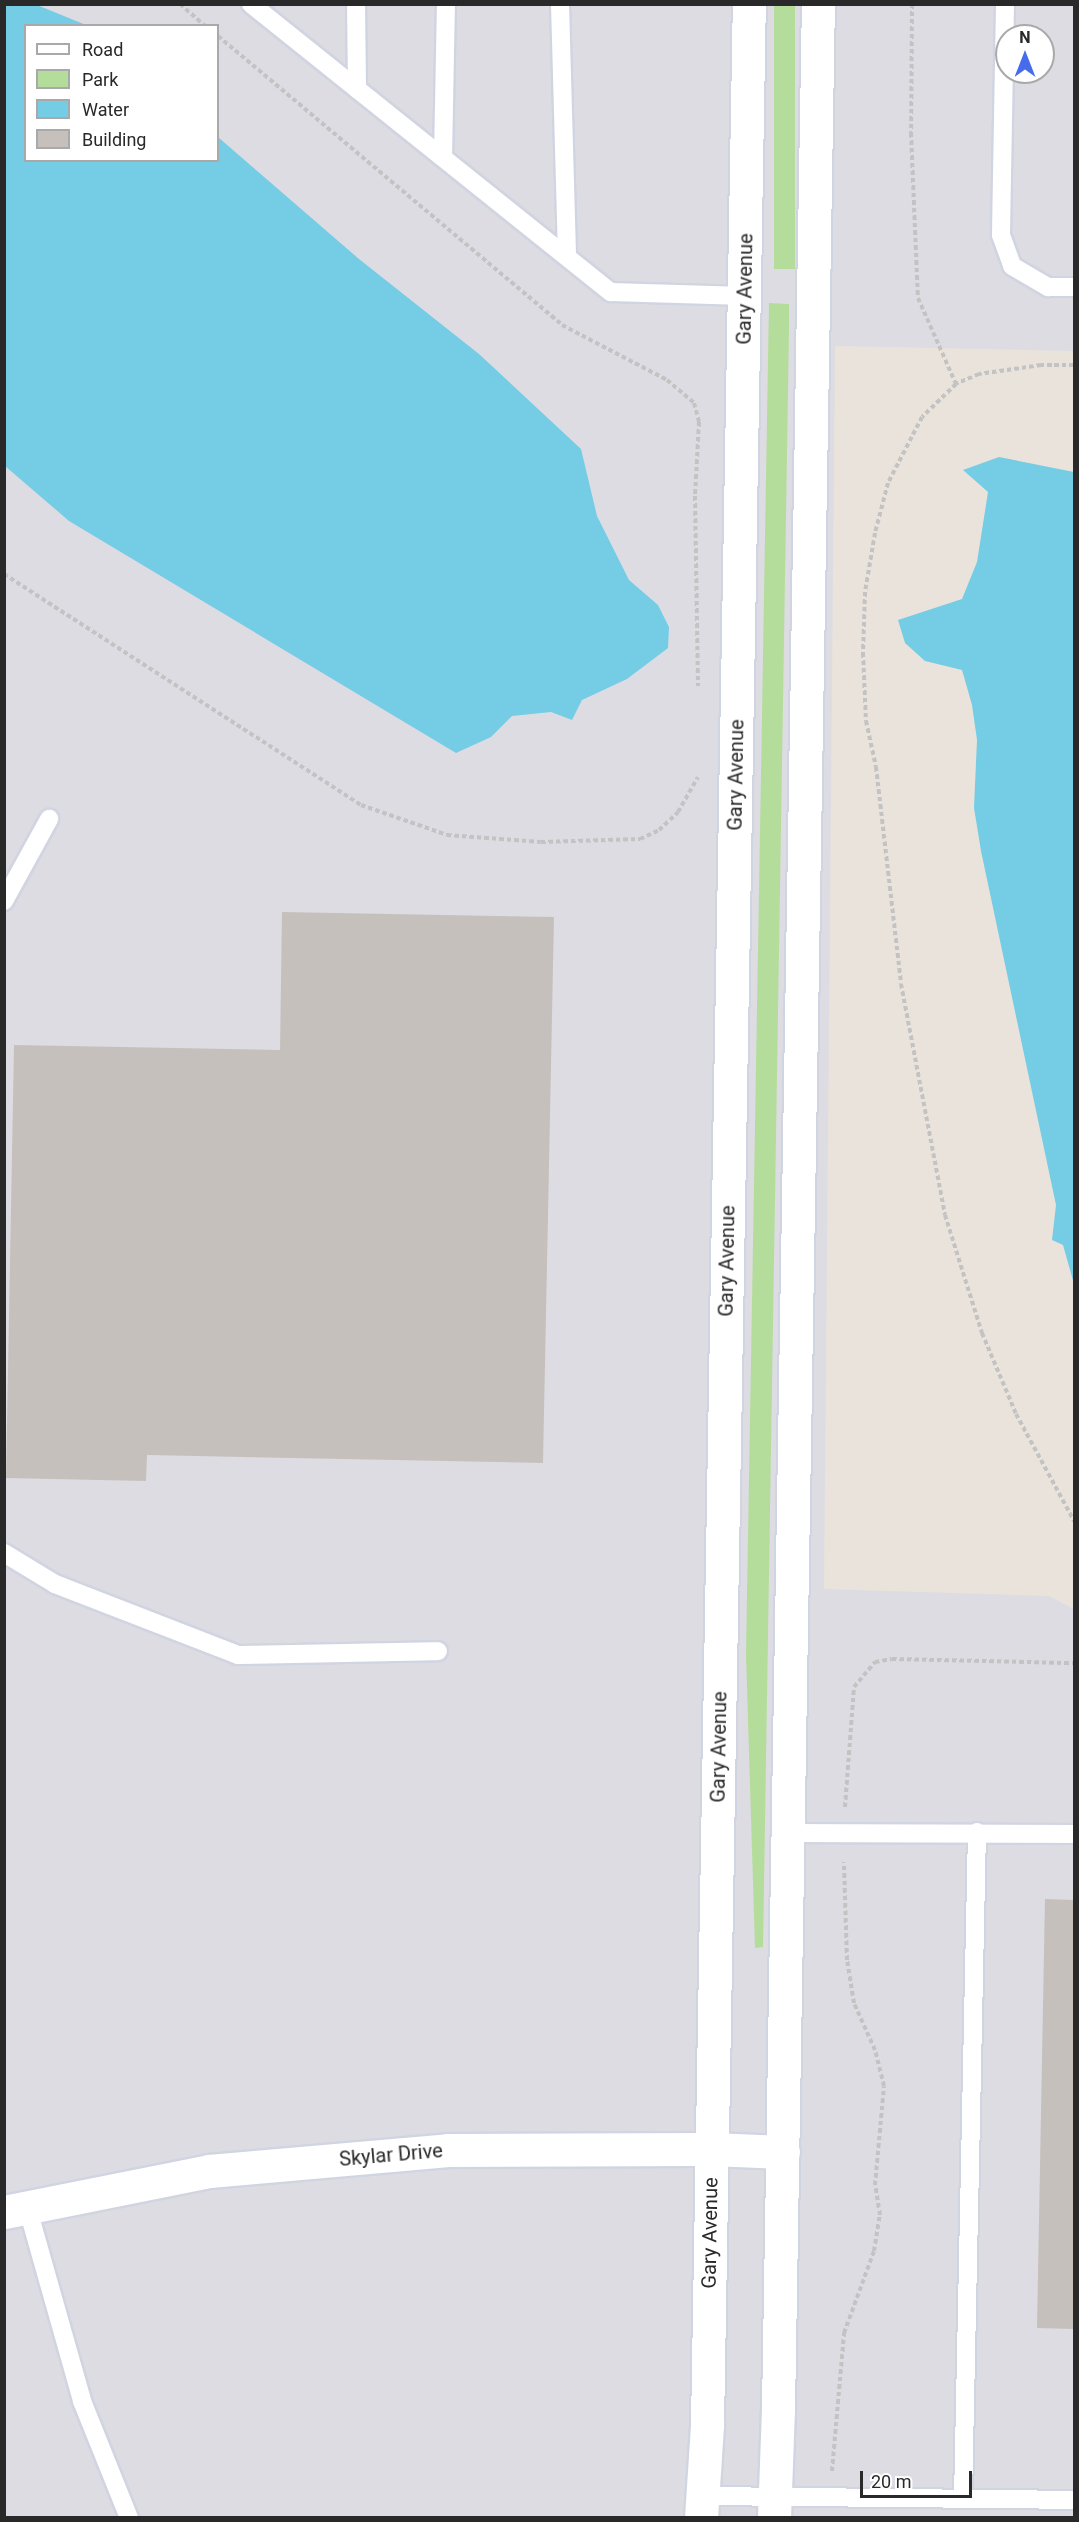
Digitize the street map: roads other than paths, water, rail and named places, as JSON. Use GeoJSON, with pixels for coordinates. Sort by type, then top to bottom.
{"type":"FeatureCollection","features":[{"type":"Feature","properties":{"kind":"main road","name":"Gary Avenue"},"geometry":{"type":"LineString","coordinates":[[702,2507],[707,2425],[749,4]]}},
{"type":"Feature","properties":{"kind":"main road"},"geometry":{"type":"LineString","coordinates":[[774,2507],[783,2152],[818,4]]}},
{"type":"Feature","properties":{"kind":"main road","name":"Skylar Drive"},"geometry":{"type":"LineString","coordinates":[[16,2209],[209,2171],[448,2150],[711,2149],[783,2152]]}},
{"type":"Feature","properties":{"kind":"lane"},"geometry":{"type":"LineString","coordinates":[[251,4],[611,292],[745,296]]}},
{"type":"Feature","properties":{"kind":"lane"},"geometry":{"type":"LineString","coordinates":[[356,4],[357,89]]}},
{"type":"Feature","properties":{"kind":"lane"},"geometry":{"type":"LineString","coordinates":[[442,157],[446,4]]}},
{"type":"Feature","properties":{"kind":"lane"},"geometry":{"type":"LineString","coordinates":[[560,4],[567,256]]}},
{"type":"Feature","properties":{"kind":"lane"},"geometry":{"type":"LineString","coordinates":[[1005,4],[1001,235],[1012,266],[1048,287],[1074,287]]}},
{"type":"Feature","properties":{"kind":"lane"},"geometry":{"type":"LineString","coordinates":[[4,901],[49,819]]}},
{"type":"Feature","properties":{"kind":"lane"},"geometry":{"type":"LineString","coordinates":[[4,1553],[55,1584],[238,1655],[438,1651]]}},
{"type":"Feature","properties":{"kind":"lane"},"geometry":{"type":"LineString","coordinates":[[963,2499],[977,1832]]}},
{"type":"Feature","properties":{"kind":"lane"},"geometry":{"type":"LineString","coordinates":[[788,1833],[1074,1834]]}},
{"type":"Feature","properties":{"kind":"lane"},"geometry":{"type":"LineString","coordinates":[[16,2209],[82,2401],[129,2517]]}},
{"type":"Feature","properties":{"kind":"lane"},"geometry":{"type":"LineString","coordinates":[[702,2507],[774,2507],[963,2499],[1074,2500]]}},
{"type":"Feature","properties":{"kind":"lane"},"geometry":{"type":"LineString","coordinates":[[1007,2499],[1011,2517]]}},
{"type":"Feature","properties":{"kind":"water"},"geometry":{"type":"Polygon","coordinates":[[[4,5],[37,5],[84,24],[24,24],[24,162],[219,162],[219,138],[359,259],[479,354],[581,449],[597,516],[629,580],[658,605],[669,627],[668,648],[627,679],[582,700],[572,720],[551,712],[512,716],[491,737],[456,753],[69,521],[5,466],[4,5]]]}},
{"type":"Feature","properties":{"kind":"water"},"geometry":{"type":"Polygon","coordinates":[[[999,457],[1074,472],[1074,1284],[1063,1245],[1052,1240],[1056,1205],[981,851],[974,808],[977,740],[972,705],[962,670],[925,661],[905,643],[898,620],[962,599],[977,562],[988,492],[963,470],[999,457]]]}}]}
